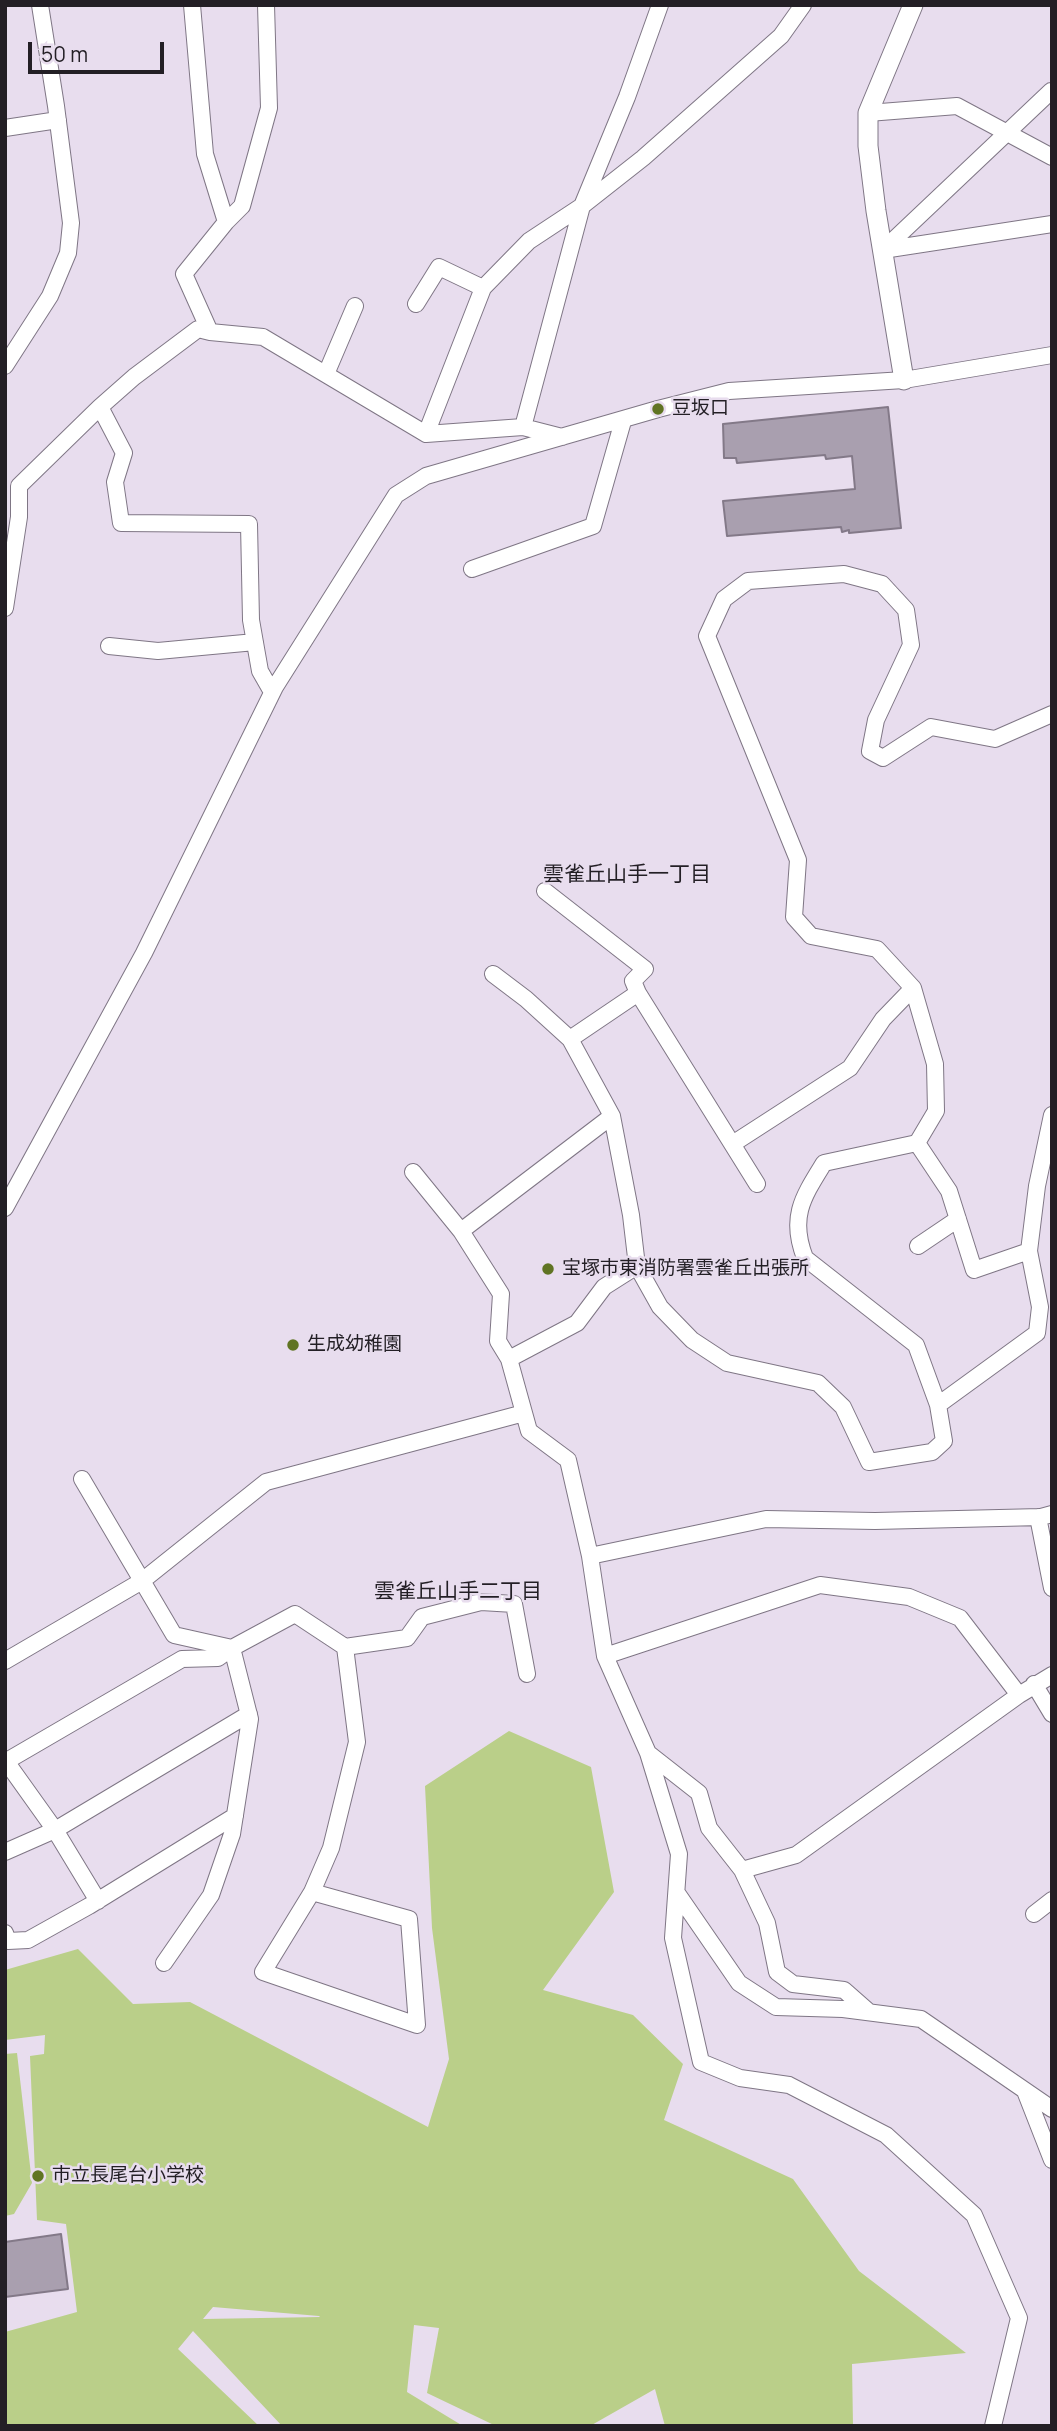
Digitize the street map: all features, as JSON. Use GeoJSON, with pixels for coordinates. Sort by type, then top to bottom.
{"type":"FeatureCollection","features":[{"type":"Feature","properties":{"kind":"street"},"geometry":{"type":"LineString","coordinates":[[5,366],[50,296],[68,253],[71,222],[40,5]]}},
{"type":"Feature","properties":{"kind":"street"},"geometry":{"type":"LineString","coordinates":[[192,5],[205,154],[226,222]]}},
{"type":"Feature","properties":{"kind":"street"},"geometry":{"type":"LineString","coordinates":[[211,332],[184,274],[242,206],[269,108],[266,5]]}},
{"type":"Feature","properties":{"kind":"street"},"geometry":{"type":"LineString","coordinates":[[523,427],[582,206],[660,5]]}},
{"type":"Feature","properties":{"kind":"street"},"geometry":{"type":"LineString","coordinates":[[426,434],[482,288],[529,241],[582,206],[643,158],[781,36],[803,5]]}},
{"type":"Feature","properties":{"kind":"street"},"geometry":{"type":"LineString","coordinates":[[904,380],[868,146],[868,113],[913,5]]}},
{"type":"Feature","properties":{"kind":"street"},"geometry":{"type":"LineString","coordinates":[[883,250],[1051,91]]}},
{"type":"Feature","properties":{"kind":"street"},"geometry":{"type":"LineString","coordinates":[[868,113],[957,106],[1052,157]]}},
{"type":"Feature","properties":{"kind":"street"},"geometry":{"type":"LineString","coordinates":[[5,128],[58,120]]}},
{"type":"Feature","properties":{"kind":"street"},"geometry":{"type":"LineString","coordinates":[[883,250],[1052,224]]}},
{"type":"Feature","properties":{"kind":"street"},"geometry":{"type":"LineString","coordinates":[[416,304],[439,267],[482,288]]}},
{"type":"Feature","properties":{"kind":"street"},"geometry":{"type":"LineString","coordinates":[[326,374],[355,306]]}},
{"type":"Feature","properties":{"kind":"street"},"geometry":{"type":"LineString","coordinates":[[5,608],[19,517],[19,486],[134,377],[198,329],[263,337],[426,434],[523,427],[563,437]]}},
{"type":"Feature","properties":{"kind":"street"},"geometry":{"type":"LineString","coordinates":[[5,1208],[144,953],[272,692],[396,495],[426,476],[729,391],[904,380],[1052,355]]}},
{"type":"Feature","properties":{"kind":"street"},"geometry":{"type":"LineString","coordinates":[[100,407],[124,453],[115,482],[121,523],[249,524],[251,620],[260,671],[272,692]]}},
{"type":"Feature","properties":{"kind":"street"},"geometry":{"type":"LineString","coordinates":[[472,569],[593,526],[623,421]]}},
{"type":"Feature","properties":{"kind":"street"},"geometry":{"type":"LineString","coordinates":[[493,974],[526,999],[570,1039],[612,1116],[631,1215],[637,1266],[660,1307],[692,1340],[727,1363],[818,1383],[843,1407],[869,1462],[932,1452],[944,1441],[938,1405],[916,1345],[806,1258],[798,1238],[802,1199],[824,1163],[917,1143],[936,1111],[935,1064],[914,988],[877,949],[811,936],[794,917],[798,859],[706,636],[724,599],[748,581],[844,574],[882,584],[906,610],[911,645],[876,720],[870,751],[883,758],[931,727],[995,738],[1052,714]]}},
{"type":"Feature","properties":{"kind":"street"},"geometry":{"type":"LineString","coordinates":[[109,646],[158,651],[255,642]]}},
{"type":"Feature","properties":{"kind":"street"},"geometry":{"type":"LineString","coordinates":[[545,891],[645,969],[633,981],[638,993],[757,1184]]}},
{"type":"Feature","properties":{"kind":"street"},"geometry":{"type":"LineString","coordinates":[[733,1143],[850,1068],[883,1020],[914,988]]}},
{"type":"Feature","properties":{"kind":"street"},"geometry":{"type":"LineString","coordinates":[[570,1039],[638,993]]}},
{"type":"Feature","properties":{"kind":"street"},"geometry":{"type":"LineString","coordinates":[[938,1405],[1037,1333],[1040,1307],[1029,1251],[1037,1186],[1052,1115]]}},
{"type":"Feature","properties":{"kind":"street"},"geometry":{"type":"LineString","coordinates":[[461,1231],[612,1116]]}},
{"type":"Feature","properties":{"kind":"street"},"geometry":{"type":"LineString","coordinates":[[917,1143],[948,1191],[974,1270],[1029,1251]]}},
{"type":"Feature","properties":{"kind":"street"},"geometry":{"type":"LineString","coordinates":[[413,1172],[461,1231],[501,1294],[498,1341],[509,1359],[529,1430],[568,1460],[590,1556],[605,1656],[648,1753],[679,1854],[673,1938],[701,2062],[740,2078],[789,2085],[886,2135],[974,2215],[1019,2318],[993,2426]]}},
{"type":"Feature","properties":{"kind":"street"},"geometry":{"type":"LineString","coordinates":[[918,1246],[958,1219]]}},
{"type":"Feature","properties":{"kind":"street"},"geometry":{"type":"LineString","coordinates":[[509,1359],[577,1323],[604,1287],[637,1266]]}},
{"type":"Feature","properties":{"kind":"street"},"geometry":{"type":"LineString","coordinates":[[5,1661],[142,1581],[266,1482],[524,1413]]}},
{"type":"Feature","properties":{"kind":"street"},"geometry":{"type":"LineString","coordinates":[[82,1479],[174,1635],[232,1648]]}},
{"type":"Feature","properties":{"kind":"street"},"geometry":{"type":"LineString","coordinates":[[590,1556],[766,1519],[875,1521],[1045,1516],[1052,1588]]}},
{"type":"Feature","properties":{"kind":"street"},"geometry":{"type":"LineString","coordinates":[[605,1656],[820,1585],[909,1597],[960,1618],[1019,1695]]}},
{"type":"Feature","properties":{"kind":"street"},"geometry":{"type":"LineString","coordinates":[[98,1901],[55,1830],[6,1761],[182,1658],[218,1658],[295,1614],[345,1647],[407,1638],[422,1617],[481,1602],[514,1604],[527,1674]]}},
{"type":"Feature","properties":{"kind":"street"},"geometry":{"type":"LineString","coordinates":[[312,1892],[409,1919],[417,2025],[263,1972],[312,1892],[331,1848],[357,1742],[345,1647]]}},
{"type":"Feature","properties":{"kind":"street"},"geometry":{"type":"LineString","coordinates":[[164,1963],[211,1895],[232,1834],[250,1720],[232,1648]]}},
{"type":"Feature","properties":{"kind":"street"},"geometry":{"type":"LineString","coordinates":[[742,1870],[796,1855],[1034,1684],[1052,1675]]}},
{"type":"Feature","properties":{"kind":"street"},"geometry":{"type":"LineString","coordinates":[[1034,1684],[1052,1714]]}},
{"type":"Feature","properties":{"kind":"street"},"geometry":{"type":"LineString","coordinates":[[5,1852],[55,1830],[249,1714]]}},
{"type":"Feature","properties":{"kind":"street"},"geometry":{"type":"LineString","coordinates":[[648,1753],[699,1793],[709,1828],[742,1870],[767,1923],[777,1972],[793,1984],[844,1990],[869,2012]]}},
{"type":"Feature","properties":{"kind":"street"},"geometry":{"type":"LineString","coordinates":[[5,1933],[8,1941],[28,1940],[98,1901],[235,1816]]}},
{"type":"Feature","properties":{"kind":"street"},"geometry":{"type":"LineString","coordinates":[[677,1893],[739,1983],[776,2007],[843,2008],[921,2019],[1052,2109]]}},
{"type":"Feature","properties":{"kind":"street"},"geometry":{"type":"LineString","coordinates":[[1034,1914],[1052,1900]]}},
{"type":"Feature","properties":{"kind":"street"},"geometry":{"type":"LineString","coordinates":[[1025,2091],[1052,2160]]}},
{"type":"Feature","properties":{"kind":"green space"},"geometry":{"type":"Polygon","coordinates":[[[509,1731],[591,1767],[614,1892],[543,1990],[633,2015],[683,2064],[664,2120],[793,2179],[859,2271],[966,2353],[852,2364],[853,2426],[665,2426],[655,2389],[590,2426],[496,2426],[427,2393],[439,2328],[414,2325],[407,2392],[463,2426],[282,2426],[193,2331],[178,2349],[259,2426],[5,2426],[5,2332],[77,2312],[66,2224],[37,2220],[30,2056],[44,2054],[45,2035],[5,2040],[5,1970],[78,1949],[133,2004],[190,2002],[428,2127],[449,2059],[432,1928],[425,1786],[509,1731]],[[213,2307],[203,2319],[320,2317],[213,2307]]]}},
{"type":"Feature","properties":{"kind":"green space"},"geometry":{"type":"Polygon","coordinates":[[[17,2053],[32,2183],[14,2214],[5,2216],[5,2054],[17,2053]]]}},
{"type":"Feature","properties":{"kind":"building"},"geometry":{"type":"Polygon","coordinates":[[[888,407],[901,528],[849,533],[849,530],[842,532],[841,527],[727,536],[723,501],[855,489],[852,456],[826,459],[825,455],[737,463],[736,458],[724,458],[723,424],[888,407]]]}},
{"type":"Feature","properties":{"kind":"building"},"geometry":{"type":"Polygon","coordinates":[[[61,2234],[68,2289],[5,2297],[5,2242],[61,2234]]]}},
{"type":"Feature","properties":{"kind":"place","name":"豆坂口"},"geometry":{"type":"Point","coordinates":[658,409]}},
{"type":"Feature","properties":{"kind":"place","name":"宝塚市東消防署雲雀丘出張所"},"geometry":{"type":"Point","coordinates":[548,1269]}},
{"type":"Feature","properties":{"kind":"place","name":"生成幼稚園"},"geometry":{"type":"Point","coordinates":[293,1345]}},
{"type":"Feature","properties":{"kind":"place","name":"市立長尾台小学校"},"geometry":{"type":"Point","coordinates":[38,2176]}},
{"type":"Feature","properties":{"kind":"district","name":"雲雀丘山手一丁目"},"geometry":{"type":"Point","coordinates":[627,875]}},
{"type":"Feature","properties":{"kind":"district","name":"雲雀丘山手二丁目"},"geometry":{"type":"Point","coordinates":[458,1592]}}]}
